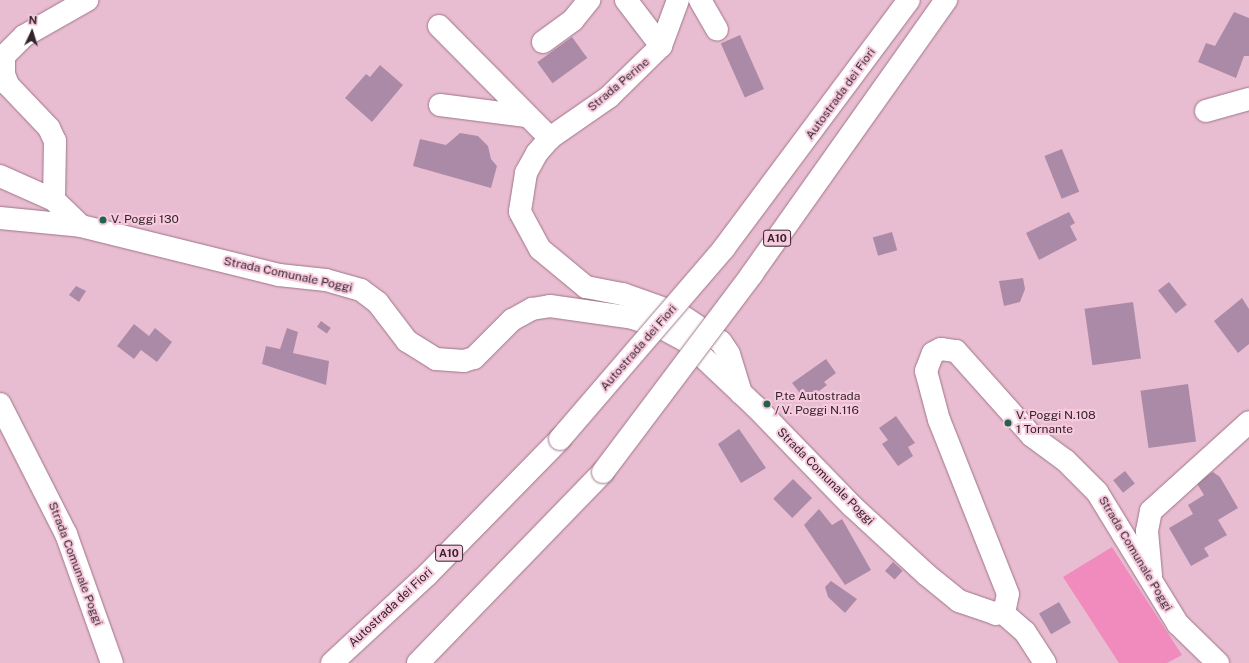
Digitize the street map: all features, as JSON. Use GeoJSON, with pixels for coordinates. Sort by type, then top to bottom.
{"type":"FeatureCollection","features":[{"type":"Feature","properties":{"kind":"main road"},"geometry":{"type":"LineString","coordinates":[[54,200],[55,141],[49,128],[8,85],[4,74],[4,56],[24,36],[86,0]]}},
{"type":"Feature","properties":{"kind":"main road"},"geometry":{"type":"LineString","coordinates":[[543,42],[573,20],[589,0]]}},
{"type":"Feature","properties":{"kind":"main road"},"geometry":{"type":"LineString","coordinates":[[626,0],[661,46]]}},
{"type":"Feature","properties":{"kind":"main road","name":"Strada Perine"},"geometry":{"type":"LineString","coordinates":[[544,145],[609,97],[661,46],[678,0]]}},
{"type":"Feature","properties":{"kind":"main road"},"geometry":{"type":"LineString","coordinates":[[700,0],[717,29]]}},
{"type":"Feature","properties":{"kind":"main road","name":"Autostrada dei Fiori"},"geometry":{"type":"LineString","coordinates":[[332,663],[427,574],[560,439],[724,248],[909,0]]}},
{"type":"Feature","properties":{"kind":"main road","name":"A10"},"geometry":{"type":"LineString","coordinates":[[418,663],[603,472],[739,292],[946,0]]}},
{"type":"Feature","properties":{"kind":"main road"},"geometry":{"type":"LineString","coordinates":[[439,26],[526,116],[544,145],[526,173],[520,212],[540,249],[586,288],[652,303],[700,326],[721,342],[729,354],[741,393]]}},
{"type":"Feature","properties":{"kind":"main road"},"geometry":{"type":"LineString","coordinates":[[1206,111],[1249,99]]}},
{"type":"Feature","properties":{"kind":"main road"},"geometry":{"type":"LineString","coordinates":[[440,105],[526,116]]}},
{"type":"Feature","properties":{"kind":"main road"},"geometry":{"type":"LineString","coordinates":[[0,176],[54,200],[81,226]]}},
{"type":"Feature","properties":{"kind":"main road","name":"Strada Comunale Poggi"},"geometry":{"type":"LineString","coordinates":[[0,218],[81,226],[279,275],[326,280],[361,290],[378,303],[407,341],[436,359],[464,361],[474,358],[512,320],[538,308],[565,306],[633,318],[686,341],[741,393],[852,506],[926,575],[976,609],[990,614],[1002,612],[1008,602],[1004,579],[939,420],[926,371],[929,357],[941,349],[948,348],[962,356],[1032,436],[1066,461],[1097,492],[1151,575],[1178,624],[1218,663]]}},
{"type":"Feature","properties":{"kind":"main road","name":"Strada Comunale Poggi"},"geometry":{"type":"LineString","coordinates":[[0,404],[66,534],[112,663]]}},
{"type":"Feature","properties":{"kind":"main road"},"geometry":{"type":"LineString","coordinates":[[1151,575],[1147,531],[1151,511],[1249,422]]}},
{"type":"Feature","properties":{"kind":"main road"},"geometry":{"type":"LineString","coordinates":[[1002,612],[1024,632],[1045,663]]}},
{"type":"Feature","properties":{"kind":"shaded area"},"geometry":{"type":"Polygon","coordinates":[[[1112,547],[1182,655],[1167,663],[1119,663],[1063,577],[1112,547]]]}},
{"type":"Feature","properties":{"kind":"building"},"geometry":{"type":"Polygon","coordinates":[[[1234,12],[1249,18],[1249,56],[1244,56],[1236,78],[1198,62],[1206,43],[1215,46],[1234,12]]]}},
{"type":"Feature","properties":{"kind":"building"},"geometry":{"type":"Polygon","coordinates":[[[740,35],[764,89],[745,97],[721,44],[740,35]]]}},
{"type":"Feature","properties":{"kind":"building"},"geometry":{"type":"Polygon","coordinates":[[[572,37],[587,58],[552,83],[537,62],[572,37]]]}},
{"type":"Feature","properties":{"kind":"building"},"geometry":{"type":"Polygon","coordinates":[[[380,65],[403,85],[372,122],[345,98],[366,74],[370,77],[380,65]]]}},
{"type":"Feature","properties":{"kind":"building"},"geometry":{"type":"Polygon","coordinates":[[[460,133],[478,136],[488,146],[491,159],[497,166],[491,188],[413,166],[420,139],[446,145],[460,133]]]}},
{"type":"Feature","properties":{"kind":"building"},"geometry":{"type":"Polygon","coordinates":[[[1062,149],[1079,192],[1062,199],[1044,156],[1062,149]]]}},
{"type":"Feature","properties":{"kind":"building"},"geometry":{"type":"Polygon","coordinates":[[[1069,212],[1075,223],[1070,226],[1077,240],[1039,260],[1026,233],[1069,212]]]}},
{"type":"Feature","properties":{"kind":"building"},"geometry":{"type":"Polygon","coordinates":[[[892,232],[897,250],[878,256],[873,238],[892,232]]]}},
{"type":"Feature","properties":{"kind":"building"},"geometry":{"type":"Polygon","coordinates":[[[1023,278],[1025,289],[1020,302],[1004,306],[999,281],[1023,278]]]}},
{"type":"Feature","properties":{"kind":"building"},"geometry":{"type":"Polygon","coordinates":[[[1169,282],[1187,305],[1176,313],[1158,291],[1169,282]]]}},
{"type":"Feature","properties":{"kind":"building"},"geometry":{"type":"Polygon","coordinates":[[[76,286],[86,291],[79,302],[69,295],[76,286]]]}},
{"type":"Feature","properties":{"kind":"building"},"geometry":{"type":"Polygon","coordinates":[[[1242,298],[1249,309],[1249,344],[1238,353],[1214,321],[1242,298]]]}},
{"type":"Feature","properties":{"kind":"building"},"geometry":{"type":"Polygon","coordinates":[[[1133,302],[1141,358],[1092,365],[1084,309],[1133,302]]]}},
{"type":"Feature","properties":{"kind":"building"},"geometry":{"type":"Polygon","coordinates":[[[321,321],[331,328],[327,334],[317,327],[321,321]]]}},
{"type":"Feature","properties":{"kind":"building"},"geometry":{"type":"Polygon","coordinates":[[[134,324],[149,336],[155,328],[172,342],[157,362],[141,350],[134,359],[117,346],[134,324]]]}},
{"type":"Feature","properties":{"kind":"building"},"geometry":{"type":"Polygon","coordinates":[[[287,328],[298,332],[293,353],[329,361],[326,385],[262,364],[266,346],[280,349],[287,328]]]}},
{"type":"Feature","properties":{"kind":"building"},"geometry":{"type":"Polygon","coordinates":[[[826,359],[836,373],[824,382],[827,385],[806,401],[792,383],[826,359]]]}},
{"type":"Feature","properties":{"kind":"building"},"geometry":{"type":"Polygon","coordinates":[[[1188,384],[1196,441],[1149,448],[1140,391],[1188,384]]]}},
{"type":"Feature","properties":{"kind":"building"},"geometry":{"type":"Polygon","coordinates":[[[896,416],[915,443],[908,447],[913,456],[898,466],[882,444],[888,440],[879,428],[896,416]]]}},
{"type":"Feature","properties":{"kind":"building"},"geometry":{"type":"Polygon","coordinates":[[[739,429],[766,468],[741,483],[718,444],[739,429]]]}},
{"type":"Feature","properties":{"kind":"building"},"geometry":{"type":"Polygon","coordinates":[[[1125,471],[1135,484],[1123,493],[1113,480],[1125,471]]]}},
{"type":"Feature","properties":{"kind":"building"},"geometry":{"type":"Polygon","coordinates":[[[1213,472],[1220,477],[1238,508],[1218,520],[1227,535],[1204,548],[1209,556],[1191,566],[1169,528],[1193,514],[1188,505],[1204,495],[1196,482],[1213,472]]]}},
{"type":"Feature","properties":{"kind":"building"},"geometry":{"type":"Polygon","coordinates":[[[793,479],[812,498],[792,518],[773,499],[793,479]]]}},
{"type":"Feature","properties":{"kind":"building"},"geometry":{"type":"Polygon","coordinates":[[[819,509],[832,525],[842,519],[871,570],[845,585],[804,525],[819,509]]]}},
{"type":"Feature","properties":{"kind":"building"},"geometry":{"type":"Polygon","coordinates":[[[893,562],[903,571],[895,580],[885,571],[893,562]]]}},
{"type":"Feature","properties":{"kind":"building"},"geometry":{"type":"Polygon","coordinates":[[[831,581],[857,599],[845,613],[828,597],[825,587],[831,581]]]}},
{"type":"Feature","properties":{"kind":"building"},"geometry":{"type":"Polygon","coordinates":[[[1059,602],[1071,623],[1051,634],[1039,614],[1059,602]]]}},
{"type":"Feature","properties":{"kind":"place","name":"V. Poggi 130"},"geometry":{"type":"Point","coordinates":[103,220]}},
{"type":"Feature","properties":{"kind":"place","name":"P.te Autostrada / V. Poggi N.116"},"geometry":{"type":"Point","coordinates":[767,404]}},
{"type":"Feature","properties":{"kind":"place","name":"V. Poggi N.108 1 Tornante"},"geometry":{"type":"Point","coordinates":[1008,423]}}]}
